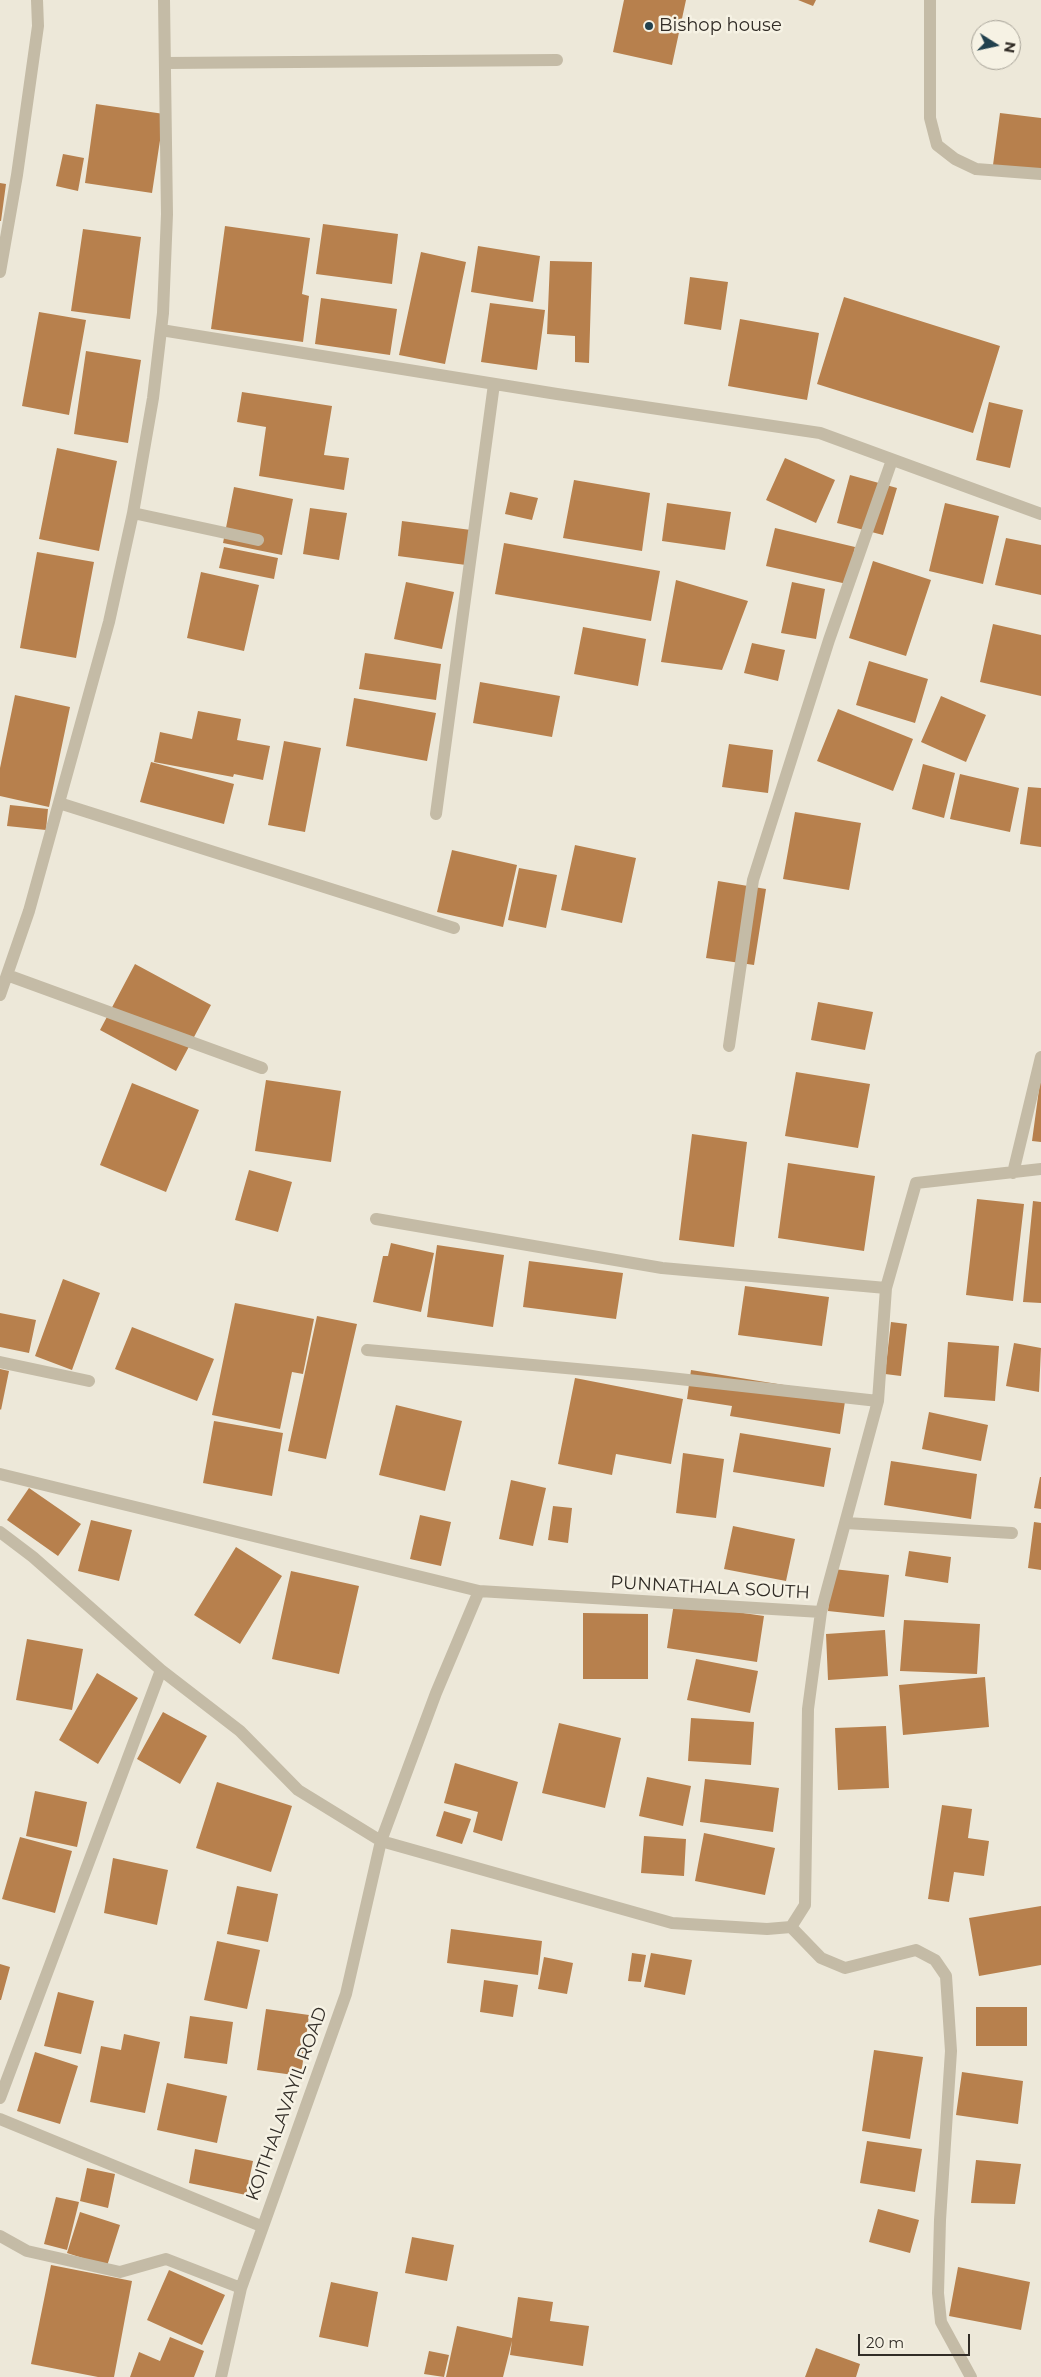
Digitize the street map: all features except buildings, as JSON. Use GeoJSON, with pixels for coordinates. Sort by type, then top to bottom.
{"type":"FeatureCollection","features":[{"type":"Feature","properties":{"kind":"street"},"geometry":{"type":"LineString","coordinates":[[0,270],[38,26],[37,0]]}},
{"type":"Feature","properties":{"kind":"street"},"geometry":{"type":"LineString","coordinates":[[0,995],[29,911],[109,622],[133,513],[153,398],[161,330],[167,214],[164,0]]}},
{"type":"Feature","properties":{"kind":"street"},"geometry":{"type":"LineString","coordinates":[[930,0],[930,118],[937,146],[955,159],[976,169],[1041,174]]}},
{"type":"Feature","properties":{"kind":"street"},"geometry":{"type":"LineString","coordinates":[[166,63],[557,60]]}},
{"type":"Feature","properties":{"kind":"street"},"geometry":{"type":"LineString","coordinates":[[161,330],[494,384],[820,433],[1041,514]]}},
{"type":"Feature","properties":{"kind":"street"},"geometry":{"type":"LineString","coordinates":[[436,814],[494,384]]}},
{"type":"Feature","properties":{"kind":"street"},"geometry":{"type":"LineString","coordinates":[[729,1046],[753,880],[829,640],[892,460]]}},
{"type":"Feature","properties":{"kind":"street"},"geometry":{"type":"LineString","coordinates":[[133,513],[258,540]]}},
{"type":"Feature","properties":{"kind":"street"},"geometry":{"type":"LineString","coordinates":[[59,803],[454,928]]}},
{"type":"Feature","properties":{"kind":"street"},"geometry":{"type":"LineString","coordinates":[[7,975],[262,1068]]}},
{"type":"Feature","properties":{"kind":"street"},"geometry":{"type":"LineString","coordinates":[[1013,1173],[1041,1057]]}},
{"type":"Feature","properties":{"kind":"street","name":"PUNNATHALA SOUTH"},"geometry":{"type":"LineString","coordinates":[[0,1474],[478,1591],[821,1612],[878,1401],[886,1288],[916,1183],[1041,1169]]}},
{"type":"Feature","properties":{"kind":"street"},"geometry":{"type":"LineString","coordinates":[[376,1219],[662,1268],[886,1288]]}},
{"type":"Feature","properties":{"kind":"street"},"geometry":{"type":"LineString","coordinates":[[367,1350],[643,1375],[878,1401]]}},
{"type":"Feature","properties":{"kind":"street"},"geometry":{"type":"LineString","coordinates":[[0,1362],[89,1381]]}},
{"type":"Feature","properties":{"kind":"street"},"geometry":{"type":"LineString","coordinates":[[846,1523],[1012,1533]]}},
{"type":"Feature","properties":{"kind":"street"},"geometry":{"type":"LineString","coordinates":[[0,1532],[33,1557],[161,1670],[240,1731],[298,1790],[381,1841],[672,1923],[767,1929],[790,1927],[821,1958],[845,1968],[916,1950],[935,1960],[946,1976],[951,2051],[940,2220],[938,2293],[941,2322],[971,2377]]}},
{"type":"Feature","properties":{"kind":"street"},"geometry":{"type":"LineString","coordinates":[[381,1841],[436,1693],[478,1591]]}},
{"type":"Feature","properties":{"kind":"street"},"geometry":{"type":"LineString","coordinates":[[790,1927],[805,1904],[808,1709],[821,1612]]}},
{"type":"Feature","properties":{"kind":"street"},"geometry":{"type":"LineString","coordinates":[[0,2098],[161,1670]]}},
{"type":"Feature","properties":{"kind":"street","name":"KOITHALAVAYIL ROAD"},"geometry":{"type":"LineString","coordinates":[[221,2377],[241,2288],[346,1994],[381,1841]]}},
{"type":"Feature","properties":{"kind":"street"},"geometry":{"type":"LineString","coordinates":[[0,2119],[262,2226]]}},
{"type":"Feature","properties":{"kind":"street"},"geometry":{"type":"LineString","coordinates":[[0,2236],[27,2251],[120,2272],[166,2260],[241,2288]]}},
{"type":"Feature","properties":{"kind":"place","name":"Bishop house"},"geometry":{"type":"Point","coordinates":[649,26]}}]}
